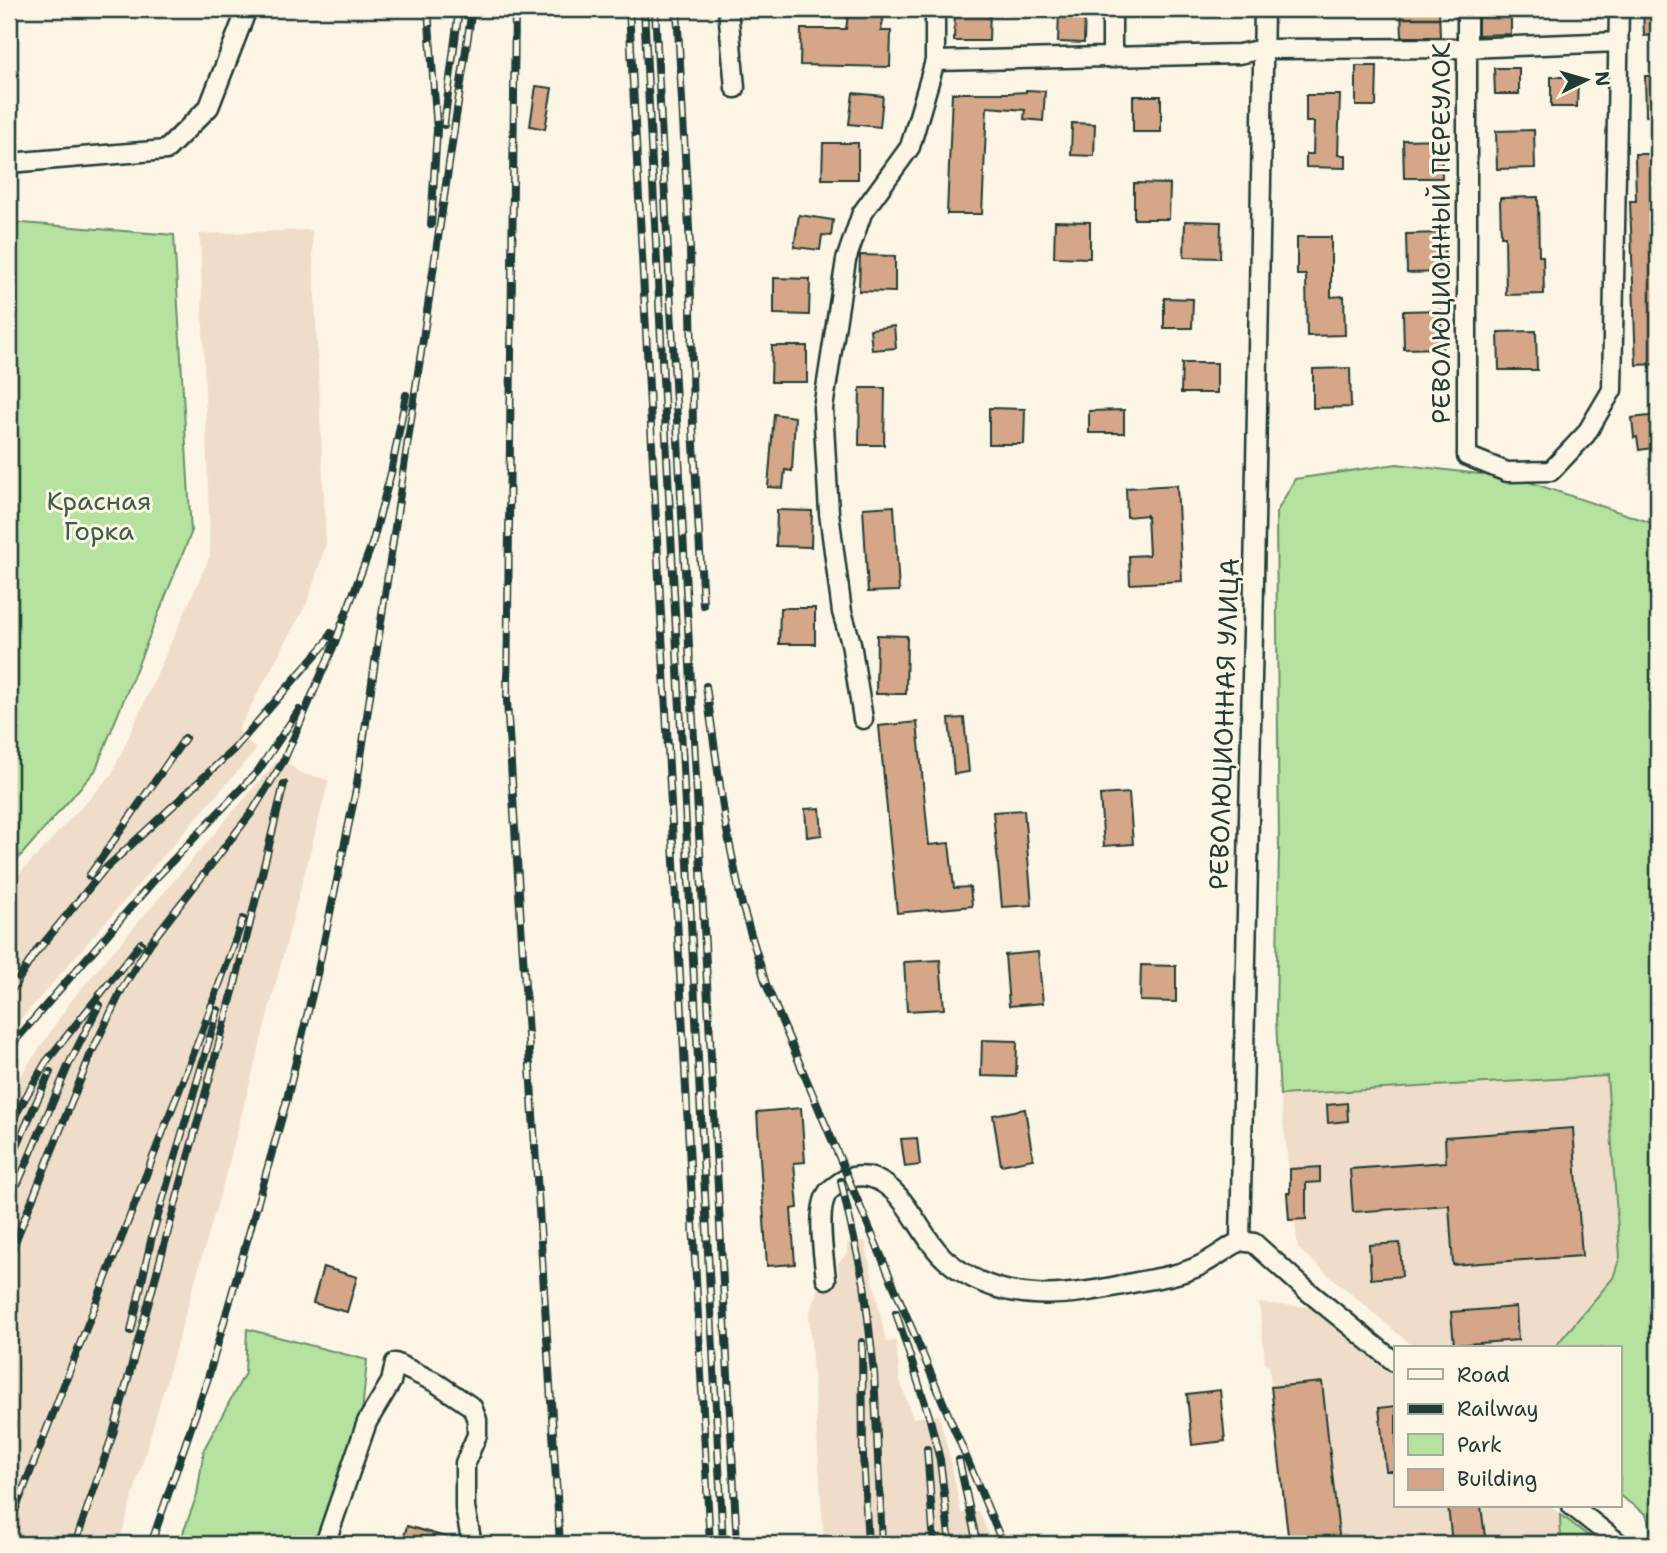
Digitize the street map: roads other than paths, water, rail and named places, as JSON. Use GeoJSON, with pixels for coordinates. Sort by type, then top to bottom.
{"type":"FeatureCollection","features":[{"type":"Feature","properties":{"kind":"street"},"geometry":{"type":"LineString","coordinates":[[9,163],[166,150],[209,107],[247,9]]}},
{"type":"Feature","properties":{"kind":"street"},"geometry":{"type":"LineString","coordinates":[[728,9],[735,88]]}},
{"type":"Feature","properties":{"kind":"street"},"geometry":{"type":"LineString","coordinates":[[863,719],[851,643],[842,612],[829,513],[823,408],[846,260],[862,213],[909,147],[935,61],[935,9]]}},
{"type":"Feature","properties":{"kind":"street"},"geometry":{"type":"LineString","coordinates":[[1112,9],[1112,58]]}},
{"type":"Feature","properties":{"kind":"street","name":"РЕВОЛЮЦИОННАЯ УЛИЦА"},"geometry":{"type":"LineString","coordinates":[[1240,1241],[1264,9]]}},
{"type":"Feature","properties":{"kind":"street","name":"РЕВОЛЮЦИОННЫЙ ПЕРЕУЛОК"},"geometry":{"type":"LineString","coordinates":[[1467,9],[1467,456],[1507,472],[1550,471],[1586,433],[1612,390],[1619,42]]}},
{"type":"Feature","properties":{"kind":"street"},"geometry":{"type":"LineString","coordinates":[[935,61],[1240,54],[1263,48],[1467,48],[1619,42],[1619,9]]}},
{"type":"Feature","properties":{"kind":"street"},"geometry":{"type":"LineString","coordinates":[[826,1279],[822,1208],[828,1192],[848,1178],[871,1177],[885,1184],[899,1198],[944,1259],[975,1280],[1003,1291],[1032,1295],[1085,1293],[1174,1274],[1198,1266],[1240,1241],[1254,1243],[1394,1361]]}},
{"type":"Feature","properties":{"kind":"street"},"geometry":{"type":"LineString","coordinates":[[325,1544],[367,1422],[391,1382],[395,1363],[435,1382],[472,1407],[477,1420],[477,1436],[465,1464],[465,1508],[472,1544]]}},
{"type":"Feature","properties":{"kind":"street"},"geometry":{"type":"LineString","coordinates":[[1575,1508],[1620,1544]]}},
{"type":"Feature","properties":{"kind":"railway"},"geometry":{"type":"LineString","coordinates":[[428,9],[437,130],[431,225]]}},
{"type":"Feature","properties":{"kind":"railway"},"geometry":{"type":"LineString","coordinates":[[444,125],[459,9]]}},
{"type":"Feature","properties":{"kind":"railway"},"geometry":{"type":"LineString","coordinates":[[151,1544],[208,1378],[286,1103],[318,970],[356,790],[472,9]]}},
{"type":"Feature","properties":{"kind":"railway"},"geometry":{"type":"LineString","coordinates":[[515,9],[507,701],[560,1544]]}},
{"type":"Feature","properties":{"kind":"railway"},"geometry":{"type":"LineString","coordinates":[[629,9],[710,1544]]}},
{"type":"Feature","properties":{"kind":"railway"},"geometry":{"type":"LineString","coordinates":[[644,9],[723,1544]]}},
{"type":"Feature","properties":{"kind":"railway"},"geometry":{"type":"LineString","coordinates":[[655,9],[737,1544]]}},
{"type":"Feature","properties":{"kind":"railway"},"geometry":{"type":"LineString","coordinates":[[677,9],[690,247],[693,427],[703,605]]}},
{"type":"Feature","properties":{"kind":"railway"},"geometry":{"type":"LineString","coordinates":[[9,1257],[90,1056],[122,989],[151,942],[252,812],[284,760],[334,645],[372,544],[391,473],[406,395]]}},
{"type":"Feature","properties":{"kind":"railway"},"geometry":{"type":"LineString","coordinates":[[34,955],[103,871],[234,749],[326,643],[331,633]]}},
{"type":"Feature","properties":{"kind":"railway"},"geometry":{"type":"LineString","coordinates":[[706,686],[725,821],[742,905],[766,984],[1003,1544]]}},
{"type":"Feature","properties":{"kind":"railway"},"geometry":{"type":"LineString","coordinates":[[9,1048],[157,877],[258,771],[299,710]]}},
{"type":"Feature","properties":{"kind":"railway"},"geometry":{"type":"LineString","coordinates":[[89,876],[185,738]]}},
{"type":"Feature","properties":{"kind":"railway"},"geometry":{"type":"LineString","coordinates":[[75,1544],[113,1434],[234,988],[284,784]]}},
{"type":"Feature","properties":{"kind":"railway"},"geometry":{"type":"LineString","coordinates":[[9,1526],[203,1029],[243,919]]}},
{"type":"Feature","properties":{"kind":"railway"},"geometry":{"type":"LineString","coordinates":[[9,1126],[46,1062],[141,943]]}},
{"type":"Feature","properties":{"kind":"railway"},"geometry":{"type":"LineString","coordinates":[[9,994],[39,947]]}},
{"type":"Feature","properties":{"kind":"railway"},"geometry":{"type":"LineString","coordinates":[[18,1183],[69,1064],[99,1005]]}},
{"type":"Feature","properties":{"kind":"railway"},"geometry":{"type":"LineString","coordinates":[[131,1331],[152,1236],[218,1010]]}},
{"type":"Feature","properties":{"kind":"railway"},"geometry":{"type":"LineString","coordinates":[[9,1163],[50,1072]]}},
{"type":"Feature","properties":{"kind":"railway"},"geometry":{"type":"LineString","coordinates":[[841,1181],[864,1283],[874,1372],[882,1544]]}},
{"type":"Feature","properties":{"kind":"railway"},"geometry":{"type":"LineString","coordinates":[[896,1313],[940,1460],[950,1544]]}},
{"type":"Feature","properties":{"kind":"railway"},"geometry":{"type":"LineString","coordinates":[[862,1342],[863,1455],[868,1544]]}},
{"type":"Feature","properties":{"kind":"railway"},"geometry":{"type":"LineString","coordinates":[[927,1449],[934,1544]]}},
{"type":"Feature","properties":{"kind":"railway"},"geometry":{"type":"LineString","coordinates":[[959,1460],[977,1544]]}},
{"type":"Feature","properties":{"kind":"park label","name":"Красная Горка"},"geometry":{"type":"Point","coordinates":[99,516]}}]}
